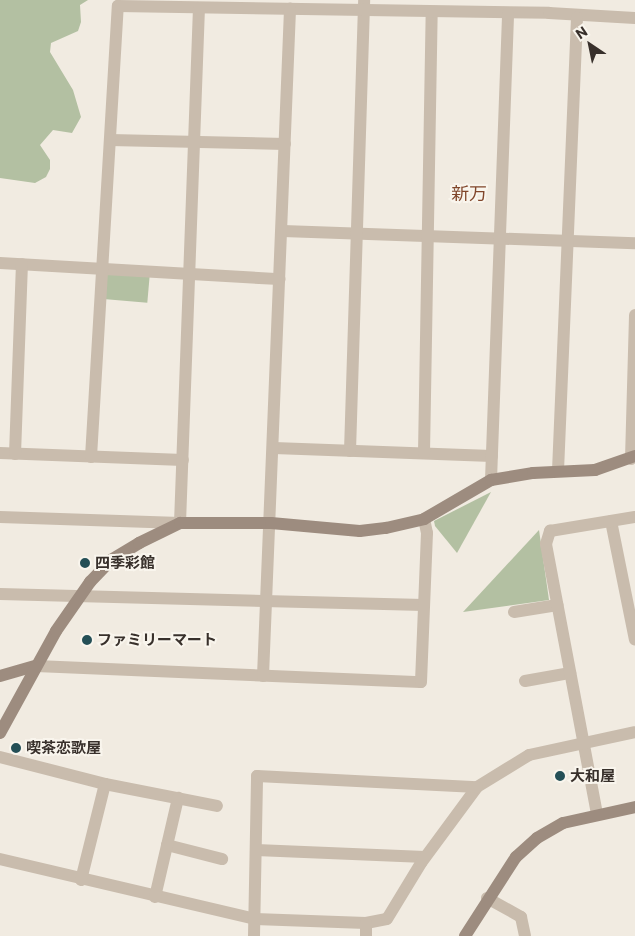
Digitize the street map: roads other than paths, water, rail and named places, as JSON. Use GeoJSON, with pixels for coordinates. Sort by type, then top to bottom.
{"type":"FeatureCollection","features":[{"type":"Feature","properties":{"kind":"street"},"geometry":{"type":"LineString","coordinates":[[549,0],[549,14]]}},
{"type":"Feature","properties":{"kind":"street"},"geometry":{"type":"LineString","coordinates":[[350,451],[364,5]]}},
{"type":"Feature","properties":{"kind":"street"},"geometry":{"type":"LineString","coordinates":[[92,457],[118,6],[290,9],[364,5],[432,12],[635,18]]}},
{"type":"Feature","properties":{"kind":"street"},"geometry":{"type":"LineString","coordinates":[[180,523],[199,8]]}},
{"type":"Feature","properties":{"kind":"street"},"geometry":{"type":"LineString","coordinates":[[263,676],[268,600],[283,231],[290,9]]}},
{"type":"Feature","properties":{"kind":"street"},"geometry":{"type":"LineString","coordinates":[[424,453],[432,12]]}},
{"type":"Feature","properties":{"kind":"street"},"geometry":{"type":"LineString","coordinates":[[490,480],[508,13]]}},
{"type":"Feature","properties":{"kind":"street"},"geometry":{"type":"LineString","coordinates":[[558,471],[577,16]]}},
{"type":"Feature","properties":{"kind":"street"},"geometry":{"type":"LineString","coordinates":[[110,140],[285,144]]}},
{"type":"Feature","properties":{"kind":"street"},"geometry":{"type":"LineString","coordinates":[[283,231],[358,235],[428,234],[635,244]]}},
{"type":"Feature","properties":{"kind":"street"},"geometry":{"type":"LineString","coordinates":[[0,263],[280,279]]}},
{"type":"Feature","properties":{"kind":"street"},"geometry":{"type":"LineString","coordinates":[[16,454],[22,264]]}},
{"type":"Feature","properties":{"kind":"street"},"geometry":{"type":"LineString","coordinates":[[0,517],[271,524],[360,532],[424,519],[490,480],[558,471],[595,470],[633,458],[635,315]]}},
{"type":"Feature","properties":{"kind":"street"},"geometry":{"type":"LineString","coordinates":[[274,448],[492,456]]}},
{"type":"Feature","properties":{"kind":"street"},"geometry":{"type":"LineString","coordinates":[[0,453],[183,460]]}},
{"type":"Feature","properties":{"kind":"street"},"geometry":{"type":"LineString","coordinates":[[597,814],[546,544],[550,531],[635,517]]}},
{"type":"Feature","properties":{"kind":"street"},"geometry":{"type":"LineString","coordinates":[[0,676],[36,666],[421,682],[427,533],[424,519]]}},
{"type":"Feature","properties":{"kind":"street"},"geometry":{"type":"LineString","coordinates":[[611,521],[635,640]]}},
{"type":"Feature","properties":{"kind":"street"},"geometry":{"type":"LineString","coordinates":[[0,732],[36,666],[78,596],[111,560],[138,543],[180,523]]}},
{"type":"Feature","properties":{"kind":"street"},"geometry":{"type":"LineString","coordinates":[[0,594],[424,605]]}},
{"type":"Feature","properties":{"kind":"street"},"geometry":{"type":"LineString","coordinates":[[514,612],[558,605]]}},
{"type":"Feature","properties":{"kind":"street"},"geometry":{"type":"LineString","coordinates":[[525,680],[570,673]]}},
{"type":"Feature","properties":{"kind":"street"},"geometry":{"type":"LineString","coordinates":[[0,860],[255,919],[366,930],[387,920],[424,857],[478,788],[529,755],[583,741],[635,732]]}},
{"type":"Feature","properties":{"kind":"street"},"geometry":{"type":"LineString","coordinates":[[0,757],[105,784],[217,806]]}},
{"type":"Feature","properties":{"kind":"street"},"geometry":{"type":"LineString","coordinates":[[254,936],[257,776],[478,788]]}},
{"type":"Feature","properties":{"kind":"street"},"geometry":{"type":"LineString","coordinates":[[81,880],[105,784]]}},
{"type":"Feature","properties":{"kind":"street"},"geometry":{"type":"LineString","coordinates":[[155,897],[178,798]]}},
{"type":"Feature","properties":{"kind":"street"},"geometry":{"type":"LineString","coordinates":[[465,936],[487,898],[516,857],[537,838],[563,823],[635,806]]}},
{"type":"Feature","properties":{"kind":"street"},"geometry":{"type":"LineString","coordinates":[[167,845],[222,859]]}},
{"type":"Feature","properties":{"kind":"street"},"geometry":{"type":"LineString","coordinates":[[256,850],[424,857]]}},
{"type":"Feature","properties":{"kind":"street"},"geometry":{"type":"LineString","coordinates":[[487,898],[520,917],[525,936]]}},
{"type":"Feature","properties":{"kind":"place","name":"四季彩館"},"geometry":{"type":"Point","coordinates":[85,563]}},
{"type":"Feature","properties":{"kind":"place","name":"ファミリーマート"},"geometry":{"type":"Point","coordinates":[87,640]}},
{"type":"Feature","properties":{"kind":"place","name":"喫茶恋歌屋"},"geometry":{"type":"Point","coordinates":[16,748]}},
{"type":"Feature","properties":{"kind":"place","name":"大和屋"},"geometry":{"type":"Point","coordinates":[560,776]}},
{"type":"Feature","properties":{"kind":"district","name":"新万"},"geometry":{"type":"Point","coordinates":[469,193]}}]}
